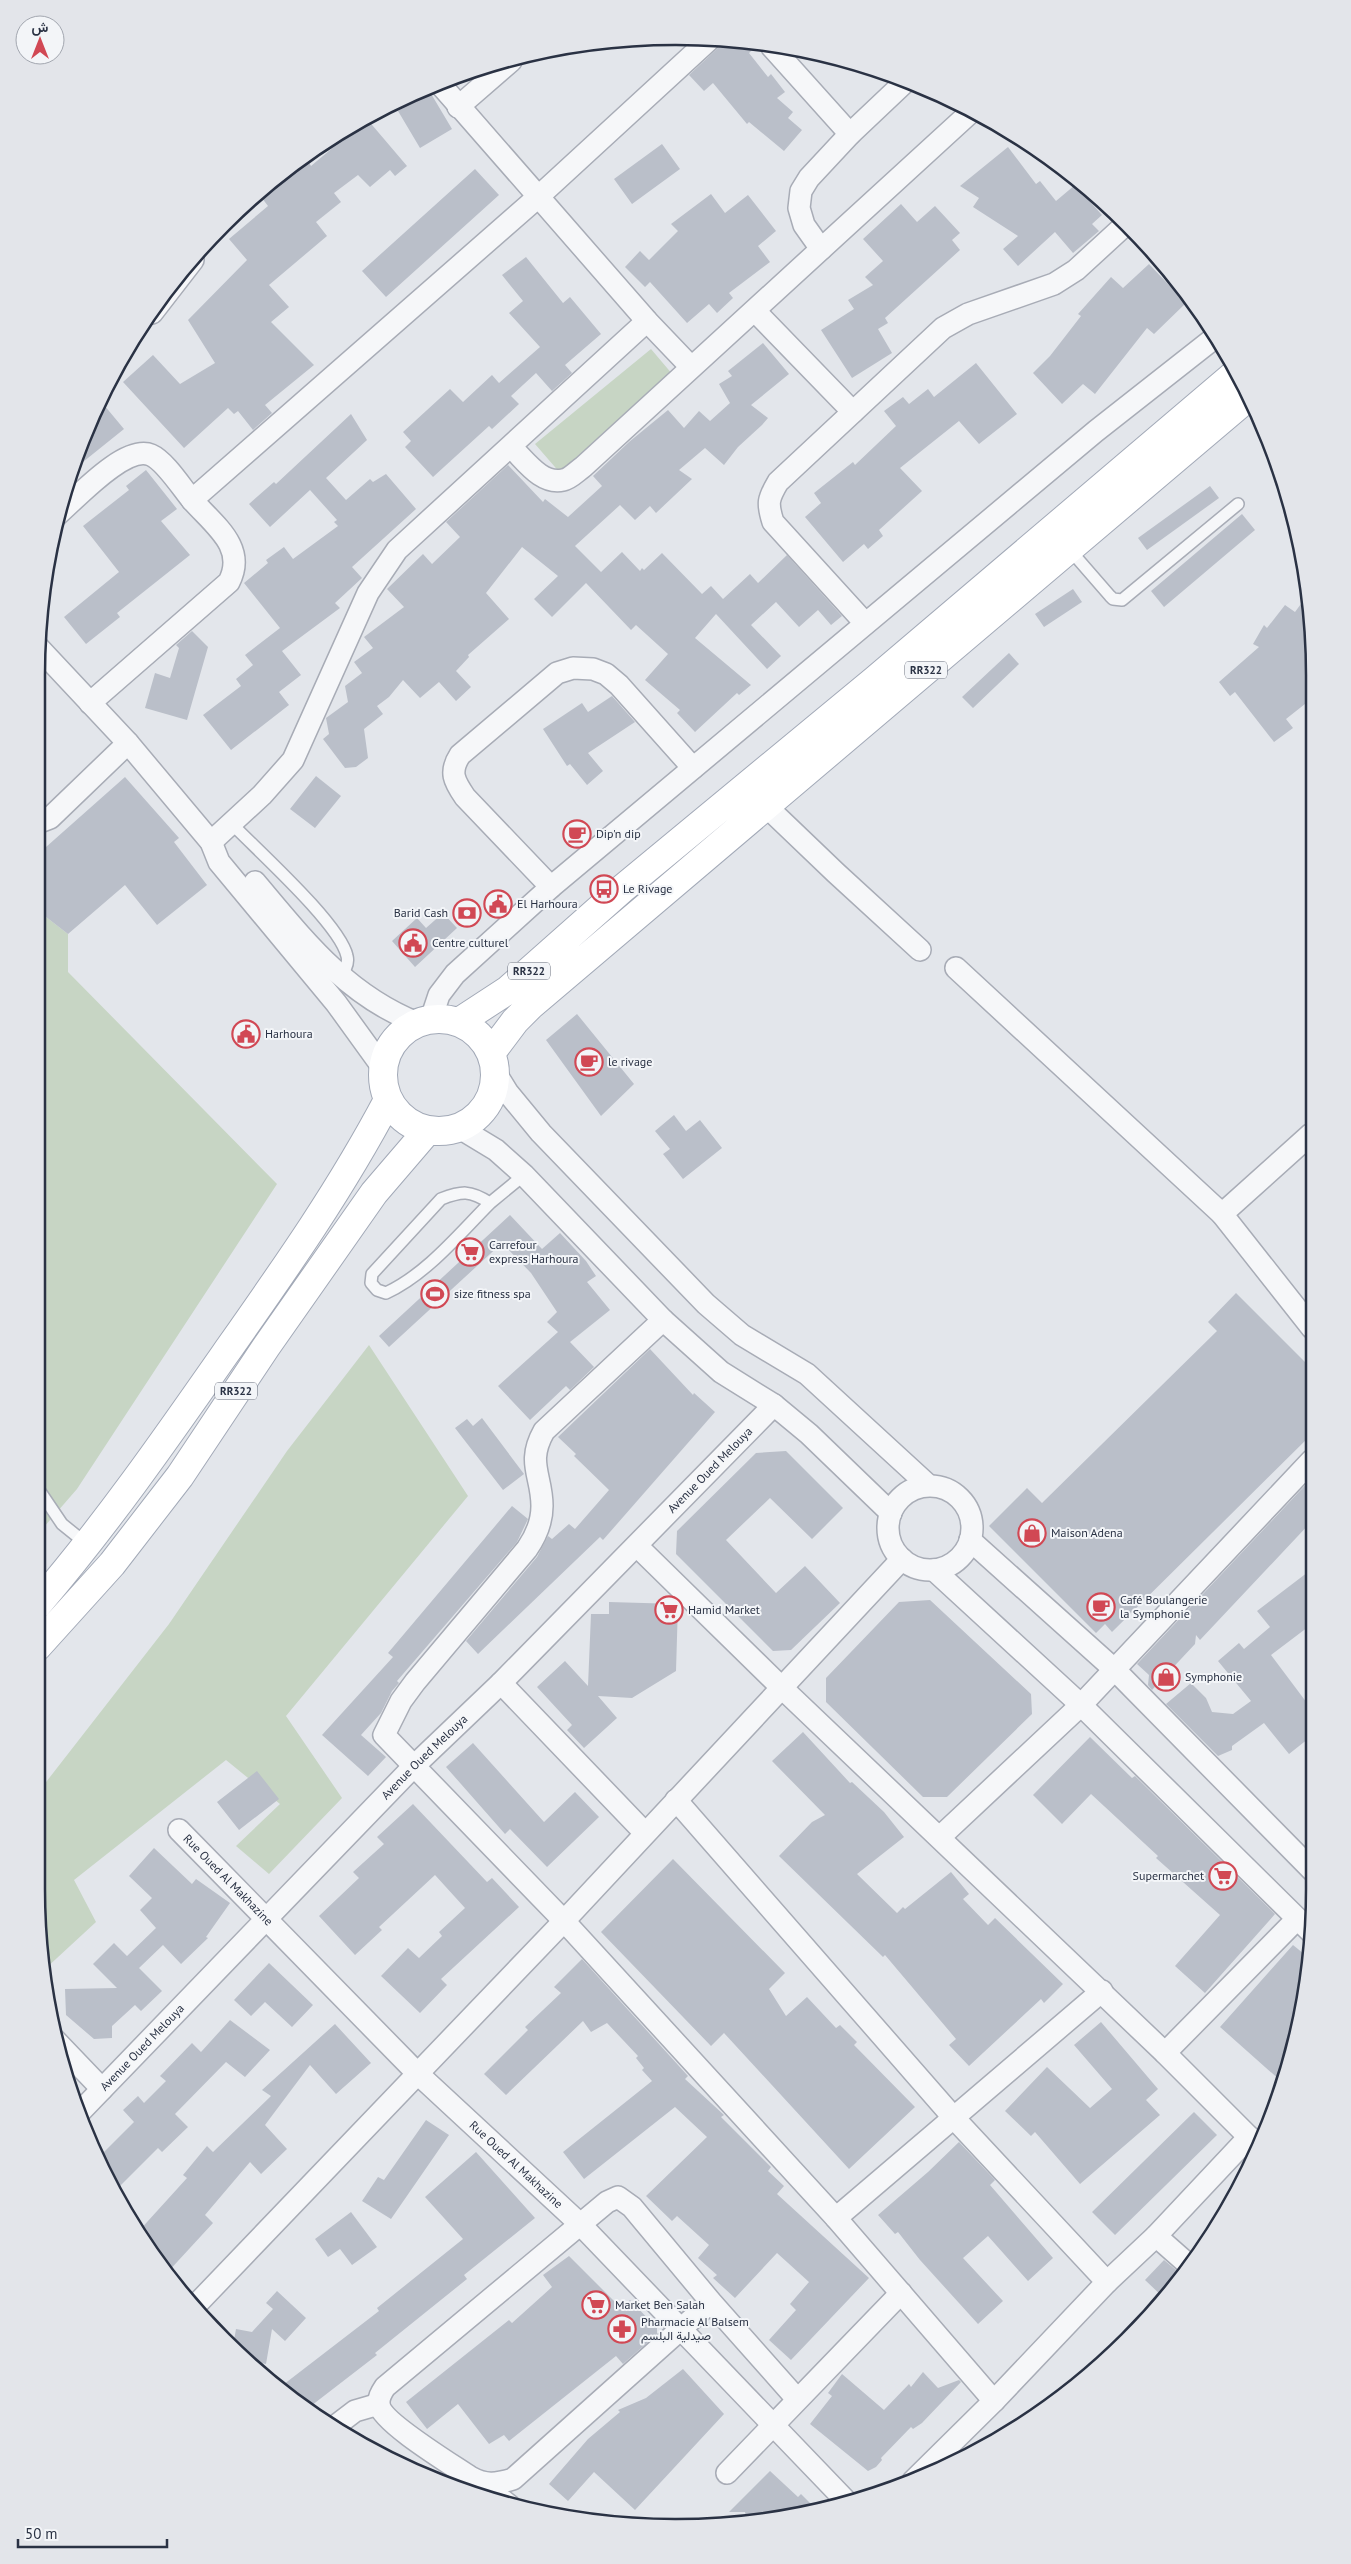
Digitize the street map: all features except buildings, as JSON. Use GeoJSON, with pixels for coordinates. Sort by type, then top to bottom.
{"type":"FeatureCollection","features":[{"type":"Feature","properties":{"kind":"main road","name":"RR322"},"geometry":{"type":"LineString","coordinates":[[459,1022],[508,990],[622,889],[875,680],[1231,378]]}},
{"type":"Feature","properties":{"kind":"main road","name":"RR322"},"geometry":{"type":"LineString","coordinates":[[458,1128],[471,1121],[489,1100],[493,1062],[506,1032],[531,1005],[1243,401]]}},
{"type":"Feature","properties":{"kind":"main road"},"geometry":{"type":"LineString","coordinates":[[458,1128],[443,1131],[428,1130],[412,1124],[398,1114],[388,1100],[383,1084],[383,1068],[386,1053],[404,1030],[424,1021],[459,1022],[472,1029],[483,1040],[493,1062]]}},
{"type":"Feature","properties":{"kind":"main road","name":"RR322"},"geometry":{"type":"LineString","coordinates":[[45,1595],[88,1545],[164,1442],[326,1210],[388,1100]]}},
{"type":"Feature","properties":{"kind":"main road","name":"RR322"},"geometry":{"type":"LineString","coordinates":[[45,1636],[112,1564],[180,1476],[266,1347],[374,1193],[428,1130]]}},
{"type":"Feature","properties":{"kind":"street"},"geometry":{"type":"LineString","coordinates":[[192,500],[538,197],[703,46]]}},
{"type":"Feature","properties":{"kind":"street"},"geometry":{"type":"LineString","coordinates":[[778,53],[850,134]]}},
{"type":"Feature","properties":{"kind":"street"},"geometry":{"type":"LineString","coordinates":[[458,107],[502,69]]}},
{"type":"Feature","properties":{"kind":"street"},"geometry":{"type":"LineString","coordinates":[[821,249],[804,225],[799,208],[801,192],[809,178],[850,134],[900,86]]}},
{"type":"Feature","properties":{"kind":"street"},"geometry":{"type":"LineString","coordinates":[[444,89],[647,321],[691,368]]}},
{"type":"Feature","properties":{"kind":"street"},"geometry":{"type":"LineString","coordinates":[[511,447],[539,475],[552,481],[565,480],[583,467],[966,116]]}},
{"type":"Feature","properties":{"kind":"street"},"geometry":{"type":"LineString","coordinates":[[865,624],[774,522],[769,509],[769,497],[778,482],[943,328],[968,314],[1054,284],[1076,270],[1120,229]]}},
{"type":"Feature","properties":{"kind":"street"},"geometry":{"type":"LineString","coordinates":[[754,311],[853,412]]}},
{"type":"Feature","properties":{"kind":"street"},"geometry":{"type":"LineString","coordinates":[[211,842],[262,794],[293,760],[368,592],[380,572],[398,550],[647,321]]}},
{"type":"Feature","properties":{"kind":"street"},"geometry":{"type":"LineString","coordinates":[[333,984],[424,1021],[439,995],[455,974],[551,887],[1096,431],[1210,341]]}},
{"type":"Feature","properties":{"kind":"street"},"geometry":{"type":"LineString","coordinates":[[68,505],[125,457],[136,454],[150,454],[160,462],[227,540],[236,561],[234,571],[228,582],[90,703]]}},
{"type":"Feature","properties":{"kind":"street"},"geometry":{"type":"LineString","coordinates":[[45,655],[128,743],[211,842],[214,853],[240,874],[333,984],[383,1068]]}},
{"type":"Feature","properties":{"kind":"street"},"geometry":{"type":"LineString","coordinates":[[551,887],[466,797],[457,785],[453,774],[453,765],[460,755],[541,684],[556,673],[573,668],[593,669],[606,674],[619,685],[693,768]]}},
{"type":"Feature","properties":{"kind":"street"},"geometry":{"type":"LineString","coordinates":[[45,820],[50,818],[128,743]]}},
{"type":"Feature","properties":{"kind":"street"},"geometry":{"type":"LineString","coordinates":[[766,806],[836,874],[920,950]]}},
{"type":"Feature","properties":{"kind":"street"},"geometry":{"type":"LineString","coordinates":[[956,968],[1222,1214],[1306,1320]]}},
{"type":"Feature","properties":{"kind":"street"},"geometry":{"type":"LineString","coordinates":[[493,1062],[513,1100],[541,1133],[706,1304],[742,1335],[807,1374],[928,1485]]}},
{"type":"Feature","properties":{"kind":"street"},"geometry":{"type":"LineString","coordinates":[[458,1128],[496,1150],[524,1175],[663,1320],[721,1372],[774,1406],[809,1434],[891,1513]]}},
{"type":"Feature","properties":{"kind":"street"},"geometry":{"type":"LineString","coordinates":[[1222,1214],[1306,1138]]}},
{"type":"Feature","properties":{"kind":"street"},"geometry":{"type":"LineString","coordinates":[[663,1320],[568,1406],[544,1431],[537,1444],[536,1476],[542,1506],[537,1533],[528,1549],[415,1682],[401,1701],[384,1735],[564,1921],[836,2218],[994,2401]]}},
{"type":"Feature","properties":{"kind":"street","name":"Avenue Oued Melouya"},"geometry":{"type":"LineString","coordinates":[[84,2107],[414,1766],[501,1683],[774,1406]]}},
{"type":"Feature","properties":{"kind":"street"},"geometry":{"type":"LineString","coordinates":[[940,1837],[1081,1705],[1306,1466]]}},
{"type":"Feature","properties":{"kind":"street"},"geometry":{"type":"LineString","coordinates":[[928,1485],[948,1490],[964,1502],[970,1514],[972,1527],[970,1540],[962,1554],[950,1565],[934,1570],[917,1568],[902,1559],[893,1548],[888,1534],[891,1513],[902,1496],[914,1488],[928,1485]]}},
{"type":"Feature","properties":{"kind":"street"},"geometry":{"type":"LineString","coordinates":[[970,1540],[1115,1670],[1306,1864]]}},
{"type":"Feature","properties":{"kind":"street"},"geometry":{"type":"LineString","coordinates":[[637,1546],[781,1687],[1102,1991],[1253,2141]]}},
{"type":"Feature","properties":{"kind":"street"},"geometry":{"type":"LineString","coordinates":[[199,2302],[564,1921],[902,1559]]}},
{"type":"Feature","properties":{"kind":"street"},"geometry":{"type":"LineString","coordinates":[[934,1570],[1081,1705],[1305,1927]]}},
{"type":"Feature","properties":{"kind":"street"},"geometry":{"type":"LineString","coordinates":[[501,1683],[645,1834]]}},
{"type":"Feature","properties":{"kind":"street"},"geometry":{"type":"LineString","coordinates":[[676,1800],[952,2117],[1108,2282]]}},
{"type":"Feature","properties":{"kind":"street","name":"Rue Oued Al Makhazine"},"geometry":{"type":"LineString","coordinates":[[179,1830],[417,2073],[580,2224],[841,2497]]}},
{"type":"Feature","properties":{"kind":"street"},"geometry":{"type":"LineString","coordinates":[[1165,2052],[1297,1919]]}},
{"type":"Feature","properties":{"kind":"street"},"geometry":{"type":"LineString","coordinates":[[836,2218],[952,2117],[1102,1991]]}},
{"type":"Feature","properties":{"kind":"street"},"geometry":{"type":"LineString","coordinates":[[66,2051],[102,2089]]}},
{"type":"Feature","properties":{"kind":"street"},"geometry":{"type":"LineString","coordinates":[[930,2465],[1108,2282],[1251,2145]]}},
{"type":"Feature","properties":{"kind":"street"},"geometry":{"type":"LineString","coordinates":[[492,2492],[388,2420],[379,2404],[379,2396],[385,2387],[580,2224],[607,2202],[618,2197],[632,2206],[711,2302],[797,2399]]}},
{"type":"Feature","properties":{"kind":"street"},"geometry":{"type":"LineString","coordinates":[[1156,2236],[1184,2261]]}},
{"type":"Feature","properties":{"kind":"street"},"geometry":{"type":"LineString","coordinates":[[727,2473],[901,2293]]}},
{"type":"Feature","properties":{"kind":"street"},"geometry":{"type":"LineString","coordinates":[[482,2484],[496,2484],[513,2479],[711,2302]]}},
{"type":"Feature","properties":{"kind":"street"},"geometry":{"type":"LineString","coordinates":[[340,2422],[355,2411],[379,2404]]}},
{"type":"Feature","properties":{"kind":"lane"},"geometry":{"type":"LineString","coordinates":[[1070,550],[1113,599],[1122,600],[1238,504]]}},
{"type":"Feature","properties":{"kind":"lane"},"geometry":{"type":"LineString","coordinates":[[231,823],[330,925],[347,956],[346,967],[333,984]]}},
{"type":"Feature","properties":{"kind":"lane"},"geometry":{"type":"LineString","coordinates":[[490,1203],[468,1193],[457,1192],[441,1198],[372,1274],[371,1283],[377,1290],[386,1293],[399,1287],[431,1262],[490,1203],[524,1175]]}},
{"type":"Feature","properties":{"kind":"lane"},"geometry":{"type":"LineString","coordinates":[[45,1499],[62,1524],[88,1545]]}},
{"type":"Feature","properties":{"kind":"green space"},"geometry":{"type":"Polygon","coordinates":[[[651,349],[673,375],[561,474],[535,444],[651,349]]]}},
{"type":"Feature","properties":{"kind":"green space"},"geometry":{"type":"Polygon","coordinates":[[[45,916],[68,934],[68,972],[277,1184],[77,1489],[45,1526],[45,916]]]}},
{"type":"Feature","properties":{"kind":"green space"},"geometry":{"type":"Polygon","coordinates":[[[369,1345],[468,1496],[286,1716],[342,1798],[269,1874],[236,1846],[280,1804],[226,1760],[74,1880],[96,1922],[49,1965],[46,1930],[45,1783],[169,1624],[287,1451],[369,1345]]]}},
{"type":"Feature","properties":{"kind":"place","name":"Dip'n dip"},"geometry":{"type":"Point","coordinates":[577,834]}},
{"type":"Feature","properties":{"kind":"place","name":"Le Rivage"},"geometry":{"type":"Point","coordinates":[604,889]}},
{"type":"Feature","properties":{"kind":"place","name":"El Harhoura"},"geometry":{"type":"Point","coordinates":[498,904]}},
{"type":"Feature","properties":{"kind":"place","name":"Barid Cash"},"geometry":{"type":"Point","coordinates":[467,913]}},
{"type":"Feature","properties":{"kind":"place","name":"Centre culturel"},"geometry":{"type":"Point","coordinates":[413,943]}},
{"type":"Feature","properties":{"kind":"place","name":"Harhoura"},"geometry":{"type":"Point","coordinates":[246,1034]}},
{"type":"Feature","properties":{"kind":"place","name":"le rivage"},"geometry":{"type":"Point","coordinates":[589,1062]}},
{"type":"Feature","properties":{"kind":"place","name":"Carrefour express Harhoura"},"geometry":{"type":"Point","coordinates":[470,1252]}},
{"type":"Feature","properties":{"kind":"place","name":"size fitness spa"},"geometry":{"type":"Point","coordinates":[435,1294]}},
{"type":"Feature","properties":{"kind":"place","name":"Maison Adena"},"geometry":{"type":"Point","coordinates":[1032,1533]}},
{"type":"Feature","properties":{"kind":"place","name":"Café Boulangerie la Symphonie"},"geometry":{"type":"Point","coordinates":[1101,1607]}},
{"type":"Feature","properties":{"kind":"place","name":"Hamid Market"},"geometry":{"type":"Point","coordinates":[669,1610]}},
{"type":"Feature","properties":{"kind":"place","name":"Symphonie"},"geometry":{"type":"Point","coordinates":[1166,1677]}},
{"type":"Feature","properties":{"kind":"place","name":"Supermarchet"},"geometry":{"type":"Point","coordinates":[1223,1876]}},
{"type":"Feature","properties":{"kind":"place","name":"Market Ben Salah"},"geometry":{"type":"Point","coordinates":[596,2305]}},
{"type":"Feature","properties":{"kind":"place","name":"Pharmacie Al Balsem صيدلية البلسم"},"geometry":{"type":"Point","coordinates":[622,2329]}}]}
